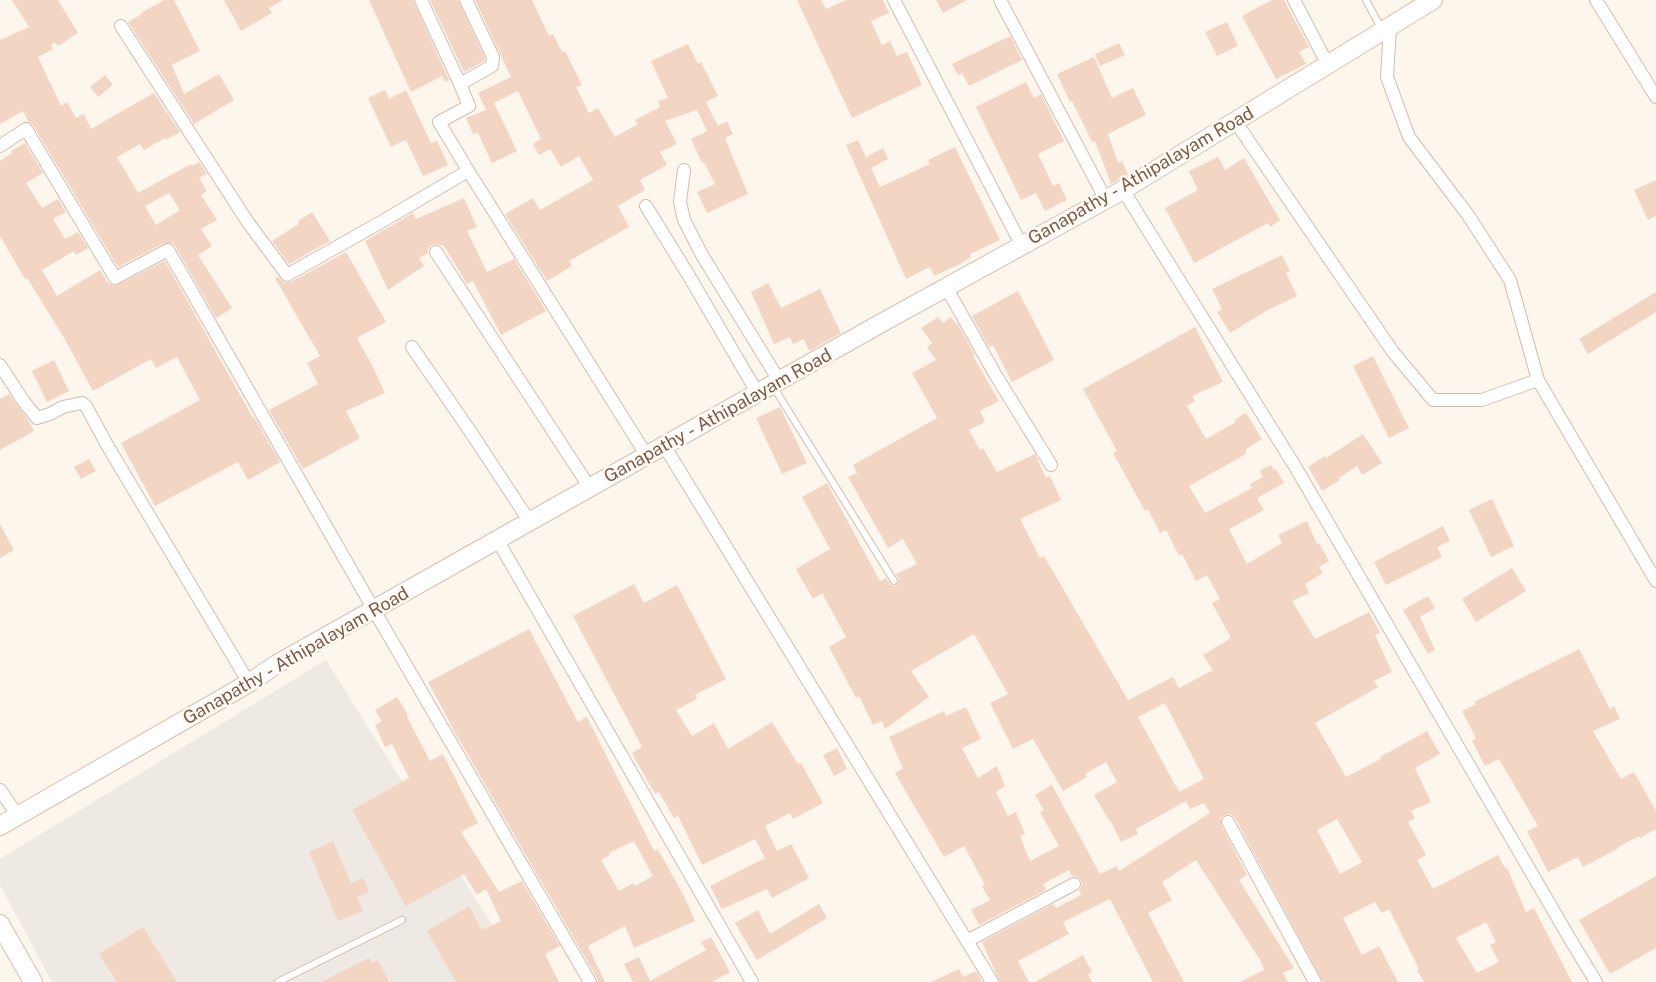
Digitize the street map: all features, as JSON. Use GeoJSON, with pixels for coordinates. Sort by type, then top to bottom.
{"type":"FeatureCollection","features":[{"type":"Feature","properties":{"kind":"main road","name":"Ganapathy - Athipalayam Road"},"geometry":{"type":"LineString","coordinates":[[0,826],[249,683],[278,664],[946,287],[1106,200],[1433,0]]}},
{"type":"Feature","properties":{"kind":"main road"},"geometry":{"type":"LineString","coordinates":[[0,924],[33,982]]}},
{"type":"Feature","properties":{"kind":"street"},"geometry":{"type":"LineString","coordinates":[[421,0],[469,106],[439,122],[648,456]]}},
{"type":"Feature","properties":{"kind":"street"},"geometry":{"type":"LineString","coordinates":[[460,84],[492,66],[493,57],[466,0]]}},
{"type":"Feature","properties":{"kind":"street"},"geometry":{"type":"LineString","coordinates":[[894,0],[1022,246]]}},
{"type":"Feature","properties":{"kind":"street"},"geometry":{"type":"LineString","coordinates":[[1000,0],[1106,200]]}},
{"type":"Feature","properties":{"kind":"street"},"geometry":{"type":"LineString","coordinates":[[1294,0],[1328,65]]}},
{"type":"Feature","properties":{"kind":"street"},"geometry":{"type":"LineString","coordinates":[[1596,0],[1656,97]]}},
{"type":"Feature","properties":{"kind":"street"},"geometry":{"type":"LineString","coordinates":[[121,26],[247,221],[287,275],[468,171]]}},
{"type":"Feature","properties":{"kind":"street"},"geometry":{"type":"LineString","coordinates":[[1386,29],[1387,77],[1408,137],[1468,215],[1510,280],[1538,380],[1656,581]]}},
{"type":"Feature","properties":{"kind":"street"},"geometry":{"type":"LineString","coordinates":[[1235,121],[1393,352],[1433,400],[1482,400],[1538,380]]}},
{"type":"Feature","properties":{"kind":"street"},"geometry":{"type":"LineString","coordinates":[[0,146],[26,129],[115,278],[168,250],[590,982]]}},
{"type":"Feature","properties":{"kind":"street"},"geometry":{"type":"LineString","coordinates":[[684,170],[680,202],[684,220],[770,387]]}},
{"type":"Feature","properties":{"kind":"street"},"geometry":{"type":"LineString","coordinates":[[1123,190],[1296,468],[1596,982]]}},
{"type":"Feature","properties":{"kind":"street"},"geometry":{"type":"LineString","coordinates":[[646,206],[689,276],[770,387]]}},
{"type":"Feature","properties":{"kind":"street"},"geometry":{"type":"LineString","coordinates":[[436,252],[590,488]]}},
{"type":"Feature","properties":{"kind":"street"},"geometry":{"type":"LineString","coordinates":[[946,287],[995,374],[1051,465]]}},
{"type":"Feature","properties":{"kind":"street"},"geometry":{"type":"LineString","coordinates":[[412,347],[530,522]]}},
{"type":"Feature","properties":{"kind":"street"},"geometry":{"type":"LineString","coordinates":[[0,365],[37,418],[63,407],[82,403],[86,406],[249,683]]}},
{"type":"Feature","properties":{"kind":"street"},"geometry":{"type":"LineString","coordinates":[[665,447],[992,982]]}},
{"type":"Feature","properties":{"kind":"street"},"geometry":{"type":"LineString","coordinates":[[498,540],[752,982]]}},
{"type":"Feature","properties":{"kind":"street"},"geometry":{"type":"LineString","coordinates":[[0,790],[18,816]]}},
{"type":"Feature","properties":{"kind":"street"},"geometry":{"type":"LineString","coordinates":[[1228,822],[1315,982]]}},
{"type":"Feature","properties":{"kind":"street"},"geometry":{"type":"LineString","coordinates":[[967,940],[1074,884]]}},
{"type":"Feature","properties":{"kind":"lane"},"geometry":{"type":"LineString","coordinates":[[1366,0],[1386,29]]}},
{"type":"Feature","properties":{"kind":"lane"},"geometry":{"type":"LineString","coordinates":[[770,387],[894,581]]}},
{"type":"Feature","properties":{"kind":"lane"},"geometry":{"type":"LineString","coordinates":[[278,982],[402,920]]}},
{"type":"Feature","properties":{"kind":"shaded area"},"geometry":{"type":"Polygon","coordinates":[[[326,660],[528,982],[52,982],[0,885],[0,859],[326,660]]]}},
{"type":"Feature","properties":{"kind":"building"},"geometry":{"type":"Polygon","coordinates":[[[12,0],[58,0],[78,33],[58,46],[55,42],[51,45],[53,49],[38,57],[61,106],[67,102],[76,118],[84,114],[91,129],[154,93],[180,132],[144,150],[140,144],[117,157],[138,193],[191,164],[192,166],[199,162],[207,174],[199,178],[207,191],[201,195],[217,220],[201,229],[212,246],[198,255],[232,308],[216,318],[172,243],[164,243],[118,267],[23,111],[0,124],[0,40],[29,27],[12,0]],[[169,193],[145,206],[156,225],[180,210],[169,193]]]}},
{"type":"Feature","properties":{"kind":"building"},"geometry":{"type":"Polygon","coordinates":[[[164,0],[174,0],[200,51],[172,65],[184,94],[219,74],[234,100],[194,124],[128,22],[164,0]]]}},
{"type":"Feature","properties":{"kind":"building"},"geometry":{"type":"Polygon","coordinates":[[[224,0],[283,0],[269,8],[272,13],[241,31],[224,0]]]}},
{"type":"Feature","properties":{"kind":"building"},"geometry":{"type":"Polygon","coordinates":[[[369,0],[413,0],[449,80],[445,82],[442,76],[411,92],[369,0]]]}},
{"type":"Feature","properties":{"kind":"building"},"geometry":{"type":"Polygon","coordinates":[[[430,0],[458,0],[485,58],[484,61],[464,72],[430,0]]]}},
{"type":"Feature","properties":{"kind":"building"},"geometry":{"type":"Polygon","coordinates":[[[475,0],[532,0],[549,36],[553,34],[562,52],[565,51],[582,85],[576,87],[589,113],[598,108],[615,137],[638,124],[635,120],[660,107],[658,101],[668,98],[651,61],[688,44],[698,64],[701,62],[718,96],[706,102],[718,126],[727,121],[733,134],[725,138],[748,194],[707,213],[697,192],[715,184],[691,139],[707,131],[697,110],[665,121],[677,144],[660,152],[667,165],[640,180],[645,190],[618,206],[629,227],[569,261],[572,266],[547,281],[505,214],[533,198],[540,210],[593,180],[579,156],[561,167],[550,149],[539,155],[533,144],[541,139],[518,91],[494,103],[517,151],[492,163],[478,133],[473,134],[466,118],[486,110],[478,93],[511,77],[475,0]]]}},
{"type":"Feature","properties":{"kind":"building"},"geometry":{"type":"Polygon","coordinates":[[[797,0],[821,0],[826,9],[846,0],[883,0],[889,13],[871,21],[882,45],[890,41],[897,56],[907,52],[922,85],[852,118],[797,0]]]}},
{"type":"Feature","properties":{"kind":"building"},"geometry":{"type":"Polygon","coordinates":[[[936,0],[967,0],[943,13],[936,0]]]}},
{"type":"Feature","properties":{"kind":"building"},"geometry":{"type":"Polygon","coordinates":[[[1272,0],[1284,0],[1309,47],[1299,52],[1306,64],[1276,79],[1242,16],[1272,0]]]}},
{"type":"Feature","properties":{"kind":"building"},"geometry":{"type":"Polygon","coordinates":[[[1227,22],[1238,46],[1217,56],[1205,32],[1227,22]]]}},
{"type":"Feature","properties":{"kind":"building"},"geometry":{"type":"Polygon","coordinates":[[[1010,36],[1022,60],[969,86],[962,73],[958,75],[952,64],[1010,36]]]}},
{"type":"Feature","properties":{"kind":"building"},"geometry":{"type":"Polygon","coordinates":[[[1119,43],[1125,55],[1100,66],[1095,54],[1119,43]]]}},
{"type":"Feature","properties":{"kind":"building"},"geometry":{"type":"Polygon","coordinates":[[[1094,57],[1112,98],[1133,88],[1146,115],[1108,134],[1118,163],[1122,161],[1128,174],[1111,184],[1095,141],[1092,142],[1057,74],[1094,57]]]}},
{"type":"Feature","properties":{"kind":"building"},"geometry":{"type":"Polygon","coordinates":[[[105,75],[113,85],[98,97],[90,87],[105,75]]]}},
{"type":"Feature","properties":{"kind":"building"},"geometry":{"type":"Polygon","coordinates":[[[1026,82],[1034,98],[1041,94],[1064,141],[1038,154],[1053,186],[1059,183],[1067,200],[1045,211],[1036,193],[1021,200],[976,107],[1026,82]]]}},
{"type":"Feature","properties":{"kind":"building"},"geometry":{"type":"Polygon","coordinates":[[[385,90],[389,99],[406,90],[431,143],[437,141],[448,165],[423,176],[406,140],[391,147],[368,98],[385,90]]]}},
{"type":"Feature","properties":{"kind":"building"},"geometry":{"type":"Polygon","coordinates":[[[858,140],[866,157],[883,148],[888,159],[871,168],[880,187],[930,164],[928,160],[955,147],[1000,240],[970,254],[971,257],[960,264],[934,276],[930,267],[906,279],[846,145],[858,140]]]}},
{"type":"Feature","properties":{"kind":"building"},"geometry":{"type":"Polygon","coordinates":[[[25,143],[43,173],[26,183],[42,208],[58,199],[66,212],[53,219],[65,239],[78,232],[88,248],[76,255],[74,251],[42,270],[57,296],[100,270],[108,283],[115,286],[165,261],[280,462],[248,480],[238,462],[155,506],[121,443],[200,400],[177,357],[156,368],[151,359],[93,391],[63,336],[0,236],[0,161],[25,143]]]}},
{"type":"Feature","properties":{"kind":"building"},"geometry":{"type":"Polygon","coordinates":[[[1218,157],[1225,170],[1244,158],[1280,220],[1270,227],[1268,223],[1194,263],[1165,208],[1198,190],[1189,171],[1218,157]]]}},
{"type":"Feature","properties":{"kind":"building"},"geometry":{"type":"Polygon","coordinates":[[[1656,180],[1656,216],[1648,220],[1634,190],[1656,180]]]}},
{"type":"Feature","properties":{"kind":"building"},"geometry":{"type":"Polygon","coordinates":[[[464,198],[477,227],[467,231],[487,272],[514,259],[546,311],[501,335],[473,281],[467,284],[444,246],[431,245],[428,253],[419,258],[424,266],[388,290],[365,241],[413,213],[416,219],[464,198]]]}},
{"type":"Feature","properties":{"kind":"building"},"geometry":{"type":"Polygon","coordinates":[[[312,212],[330,241],[289,264],[272,241],[299,224],[298,221],[312,212]]]}},
{"type":"Feature","properties":{"kind":"building"},"geometry":{"type":"Polygon","coordinates":[[[346,252],[386,322],[357,338],[385,393],[346,411],[360,438],[303,469],[269,410],[318,384],[307,363],[320,356],[275,278],[278,277],[284,283],[291,282],[346,252]]]}},
{"type":"Feature","properties":{"kind":"building"},"geometry":{"type":"Polygon","coordinates":[[[1282,255],[1290,271],[1286,273],[1297,296],[1230,333],[1217,312],[1222,309],[1212,289],[1282,255]]]}},
{"type":"Feature","properties":{"kind":"building"},"geometry":{"type":"Polygon","coordinates":[[[768,283],[781,308],[820,289],[841,333],[809,351],[804,339],[793,344],[790,337],[774,344],[751,292],[768,283]]]}},
{"type":"Feature","properties":{"kind":"building"},"geometry":{"type":"Polygon","coordinates":[[[1018,291],[1054,360],[1012,382],[993,345],[989,347],[972,316],[1018,291]]]}},
{"type":"Feature","properties":{"kind":"building"},"geometry":{"type":"Polygon","coordinates":[[[1656,292],[1656,312],[1588,354],[1579,339],[1656,292]]]}},
{"type":"Feature","properties":{"kind":"building"},"geometry":{"type":"Polygon","coordinates":[[[938,317],[943,323],[951,317],[957,323],[975,355],[973,356],[999,401],[980,411],[985,422],[969,430],[980,450],[983,448],[997,472],[1035,454],[1046,478],[1050,476],[1061,500],[1020,519],[1040,558],[1044,556],[1128,700],[1173,677],[1179,688],[1213,670],[1203,655],[1231,638],[1212,603],[1220,599],[1207,575],[1196,581],[1182,554],[1179,556],[1166,530],[1160,533],[1148,509],[1145,511],[1113,453],[1117,451],[1083,389],[1195,327],[1223,382],[1192,396],[1195,401],[1187,406],[1206,439],[1236,422],[1234,420],[1246,413],[1262,439],[1246,449],[1246,454],[1189,486],[1205,513],[1252,488],[1250,484],[1263,477],[1260,470],[1271,465],[1284,483],[1257,498],[1264,510],[1229,529],[1247,564],[1282,543],[1278,535],[1307,521],[1317,544],[1319,543],[1329,561],[1319,567],[1323,573],[1305,584],[1309,593],[1292,601],[1315,639],[1369,612],[1380,633],[1375,635],[1392,672],[1374,681],[1378,687],[1315,723],[1346,777],[1427,731],[1440,754],[1415,768],[1431,802],[1411,811],[1415,818],[1408,822],[1426,855],[1417,860],[1433,889],[1498,855],[1507,868],[1526,912],[1534,908],[1572,982],[1424,982],[1389,909],[1382,913],[1375,902],[1343,918],[1362,955],[1379,946],[1398,982],[1323,982],[1235,818],[1228,814],[1221,817],[1221,825],[1247,875],[1239,880],[1294,968],[1283,973],[1288,982],[1240,982],[1264,970],[1260,960],[1196,860],[1162,882],[1172,900],[1148,913],[1184,982],[1153,982],[1110,899],[1063,922],[1069,934],[1018,961],[1029,982],[1000,982],[982,942],[1053,904],[1056,908],[1081,895],[1079,890],[1082,885],[1081,881],[1078,877],[1072,876],[1069,870],[1043,884],[1046,890],[979,925],[971,910],[990,900],[982,886],[985,885],[964,846],[944,857],[895,773],[903,768],[889,737],[944,711],[946,716],[966,707],[981,739],[962,748],[978,778],[997,766],[1005,786],[996,792],[1008,816],[1016,812],[1025,834],[1020,836],[1030,861],[1059,846],[1040,812],[1044,810],[1035,795],[1052,785],[1100,874],[1117,866],[1119,871],[1210,813],[1204,803],[1190,809],[1186,801],[1136,829],[1138,834],[1121,842],[1094,795],[1117,782],[1106,762],[1085,774],[1087,777],[1063,791],[1033,739],[1013,749],[990,703],[1008,694],[974,634],[911,671],[929,697],[885,729],[882,721],[873,725],[859,696],[856,698],[829,647],[846,637],[822,593],[813,599],[796,569],[830,549],[802,497],[827,483],[880,581],[886,578],[891,585],[896,586],[899,580],[896,574],[917,564],[903,539],[888,548],[848,477],[857,473],[853,465],[937,418],[912,373],[936,360],[927,347],[932,343],[921,328],[938,317]],[[1165,703],[1138,717],[1179,792],[1204,779],[1165,703]],[[1337,819],[1317,830],[1340,874],[1362,862],[1337,819]],[[1486,922],[1456,938],[1477,973],[1499,962],[1490,945],[1496,942],[1486,922]]]}},
{"type":"Feature","properties":{"kind":"building"},"geometry":{"type":"Polygon","coordinates":[[[1373,356],[1409,428],[1389,438],[1353,366],[1373,356]]]}},
{"type":"Feature","properties":{"kind":"building"},"geometry":{"type":"Polygon","coordinates":[[[54,360],[69,391],[47,402],[32,371],[54,360]]]}},
{"type":"Feature","properties":{"kind":"building"},"geometry":{"type":"Polygon","coordinates":[[[9,394],[34,431],[0,450],[0,399],[9,394]]]}},
{"type":"Feature","properties":{"kind":"building"},"geometry":{"type":"Polygon","coordinates":[[[780,407],[807,463],[782,474],[756,418],[780,407]]]}},
{"type":"Feature","properties":{"kind":"building"},"geometry":{"type":"Polygon","coordinates":[[[1363,434],[1382,463],[1362,475],[1357,466],[1322,491],[1308,467],[1363,434]]]}},
{"type":"Feature","properties":{"kind":"building"},"geometry":{"type":"Polygon","coordinates":[[[89,459],[96,471],[81,479],[74,467],[89,459]]]}},
{"type":"Feature","properties":{"kind":"building"},"geometry":{"type":"Polygon","coordinates":[[[1492,499],[1514,546],[1491,557],[1469,510],[1492,499]]]}},
{"type":"Feature","properties":{"kind":"building"},"geometry":{"type":"Polygon","coordinates":[[[0,524],[14,550],[0,558],[0,524]]]}},
{"type":"Feature","properties":{"kind":"building"},"geometry":{"type":"Polygon","coordinates":[[[1443,526],[1450,541],[1437,547],[1442,557],[1386,585],[1374,562],[1443,526]]]}},
{"type":"Feature","properties":{"kind":"building"},"geometry":{"type":"Polygon","coordinates":[[[1512,568],[1526,591],[1476,622],[1462,599],[1512,568]]]}},
{"type":"Feature","properties":{"kind":"building"},"geometry":{"type":"Polygon","coordinates":[[[634,584],[644,603],[677,585],[726,679],[695,695],[697,699],[676,710],[692,736],[714,723],[728,749],[772,722],[798,764],[801,763],[823,803],[793,819],[790,813],[765,826],[777,851],[791,844],[809,878],[772,898],[767,889],[722,909],[710,886],[765,858],[755,839],[702,865],[678,816],[674,818],[659,792],[655,794],[632,753],[642,747],[573,616],[634,584]]]}},
{"type":"Feature","properties":{"kind":"building"},"geometry":{"type":"Polygon","coordinates":[[[1428,596],[1435,608],[1420,617],[1435,650],[1428,654],[1403,610],[1428,596]]]}},
{"type":"Feature","properties":{"kind":"building"},"geometry":{"type":"Polygon","coordinates":[[[529,629],[578,722],[587,717],[654,851],[658,849],[695,921],[634,948],[625,926],[588,946],[605,982],[598,982],[428,682],[529,629]],[[634,841],[609,853],[610,855],[601,860],[619,891],[633,883],[635,886],[653,876],[634,841]]]}},
{"type":"Feature","properties":{"kind":"building"},"geometry":{"type":"Polygon","coordinates":[[[1579,649],[1610,709],[1614,706],[1620,719],[1593,731],[1621,779],[1634,772],[1656,811],[1656,829],[1583,867],[1578,857],[1548,872],[1527,831],[1538,826],[1499,759],[1485,766],[1472,741],[1476,738],[1462,711],[1476,704],[1474,702],[1579,649]]]}},
{"type":"Feature","properties":{"kind":"building"},"geometry":{"type":"Polygon","coordinates":[[[397,697],[430,761],[443,754],[478,823],[461,832],[499,892],[522,881],[560,946],[545,954],[559,982],[456,982],[427,931],[469,906],[482,930],[501,921],[486,889],[477,895],[464,874],[406,906],[352,810],[409,778],[392,744],[385,747],[375,725],[382,721],[375,710],[397,697]]]}},
{"type":"Feature","properties":{"kind":"building"},"geometry":{"type":"Polygon","coordinates":[[[837,748],[847,769],[834,776],[823,755],[837,748]]]}},
{"type":"Feature","properties":{"kind":"building"},"geometry":{"type":"Polygon","coordinates":[[[333,841],[351,884],[363,878],[369,892],[357,897],[363,911],[338,921],[309,852],[333,841]]]}},
{"type":"Feature","properties":{"kind":"building"},"geometry":{"type":"Polygon","coordinates":[[[1656,876],[1656,948],[1610,974],[1579,920],[1656,876]]]}},
{"type":"Feature","properties":{"kind":"building"},"geometry":{"type":"Polygon","coordinates":[[[819,904],[827,918],[757,960],[735,923],[758,910],[770,934],[819,904]]]}},
{"type":"Feature","properties":{"kind":"building"},"geometry":{"type":"Polygon","coordinates":[[[143,927],[177,982],[117,982],[99,954],[143,927]]]}},
{"type":"Feature","properties":{"kind":"building"},"geometry":{"type":"Polygon","coordinates":[[[711,937],[730,972],[712,982],[633,982],[624,964],[639,957],[650,981],[706,950],[701,942],[711,937]]]}},
{"type":"Feature","properties":{"kind":"building"},"geometry":{"type":"Polygon","coordinates":[[[1083,955],[1092,972],[1088,974],[1092,982],[1035,982],[1083,955]]]}},
{"type":"Feature","properties":{"kind":"building"},"geometry":{"type":"Polygon","coordinates":[[[369,958],[372,963],[378,960],[389,982],[321,982],[369,958]]]}},
{"type":"Feature","properties":{"kind":"building"},"geometry":{"type":"Polygon","coordinates":[[[959,969],[963,977],[976,971],[982,982],[931,982],[959,969]]]}}]}
